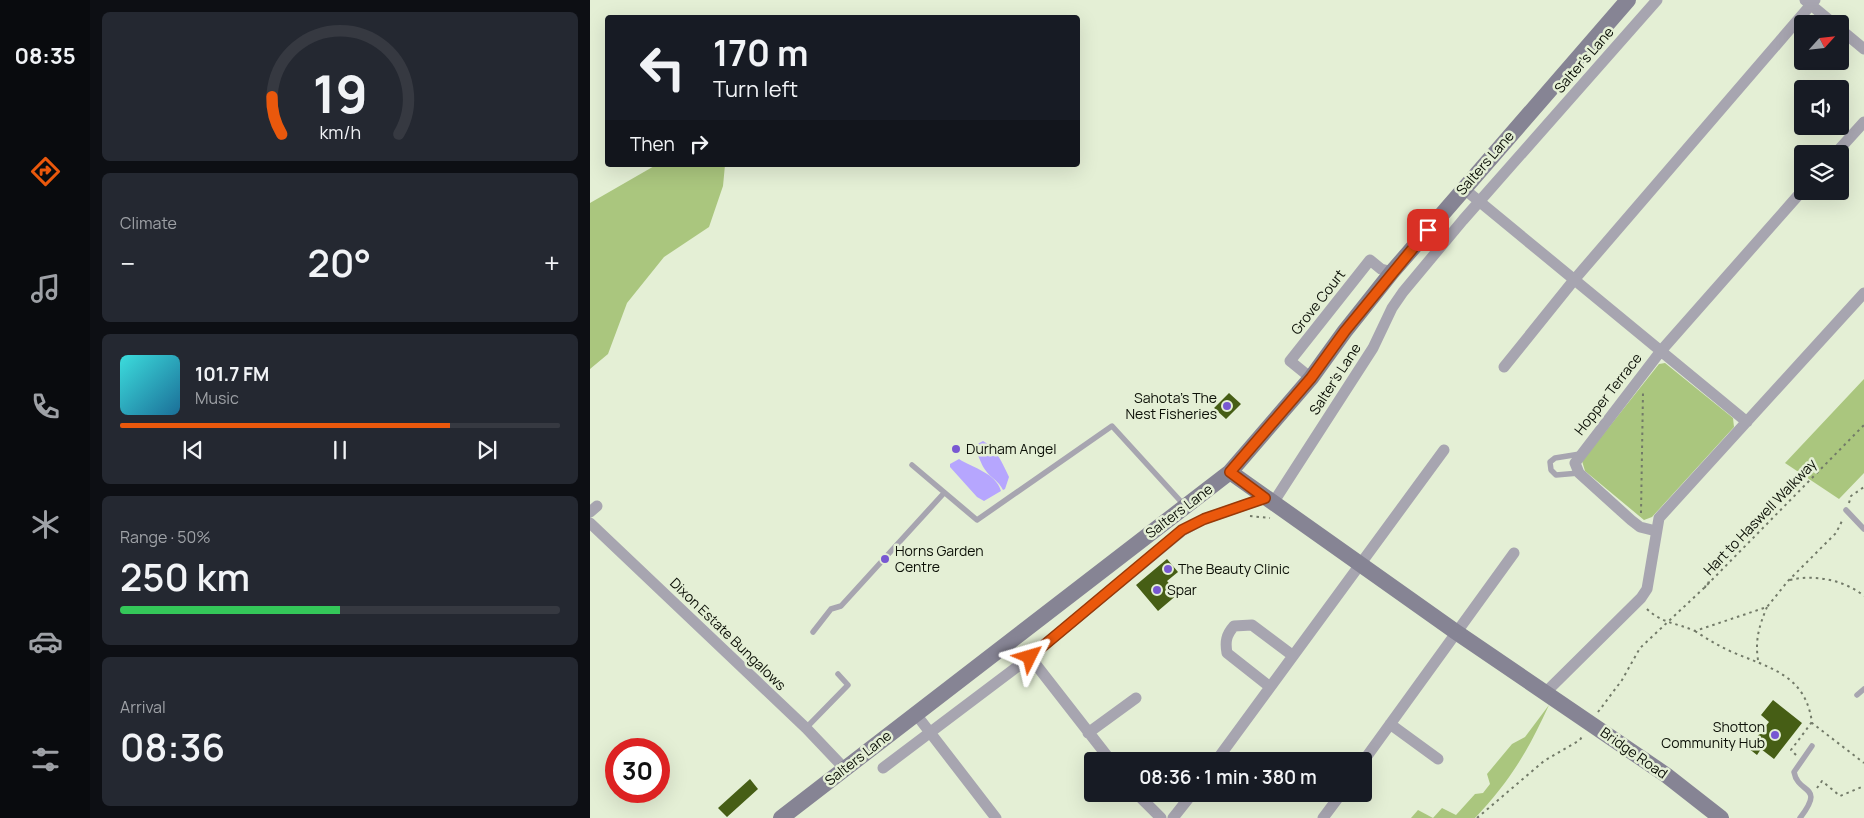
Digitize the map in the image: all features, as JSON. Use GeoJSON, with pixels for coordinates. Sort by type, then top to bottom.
{"type":"FeatureCollection","features":[{"type":"Feature","properties":{"kind":"main road","name":"Salters Lane"},"geometry":{"type":"LineString","coordinates":[[781,818],[1230,472],[1311,378],[1345,331],[1392,272],[1628,0]]}},
{"type":"Feature","properties":{"kind":"main road","name":"Bridge Road"},"geometry":{"type":"LineString","coordinates":[[1230,472],[1456,632],[1666,775],[1721,818]]}},
{"type":"Feature","properties":{"kind":"street","name":"Salter's Lane"},"geometry":{"type":"LineString","coordinates":[[1269,500],[1373,348],[1392,308],[1479,202],[1657,0]]}},
{"type":"Feature","properties":{"kind":"street"},"geometry":{"type":"LineString","coordinates":[[1504,367],[1574,280],[1810,2],[1824,15]]}},
{"type":"Feature","properties":{"kind":"street"},"geometry":{"type":"LineString","coordinates":[[1849,36],[1864,48]]}},
{"type":"Feature","properties":{"kind":"street"},"geometry":{"type":"LineString","coordinates":[[1843,145],[1864,122]]}},
{"type":"Feature","properties":{"kind":"street"},"geometry":{"type":"LineString","coordinates":[[1463,188],[1747,422]]}},
{"type":"Feature","properties":{"kind":"street","name":"Hopper Terrace"},"geometry":{"type":"LineString","coordinates":[[1579,473],[1575,463],[1580,454],[1644,372],[1794,200]]}},
{"type":"Feature","properties":{"kind":"street","name":"Grove Court"},"geometry":{"type":"LineString","coordinates":[[1311,378],[1290,361],[1370,260],[1381,269],[1392,272]]}},
{"type":"Feature","properties":{"kind":"street"},"geometry":{"type":"LineString","coordinates":[[1545,693],[1647,589],[1659,518],[1864,293]]}},
{"type":"Feature","properties":{"kind":"street"},"geometry":{"type":"LineString","coordinates":[[1223,752],[1444,450]]}},
{"type":"Feature","properties":{"kind":"street"},"geometry":{"type":"LineString","coordinates":[[1579,473],[1640,527],[1656,531]]}},
{"type":"Feature","properties":{"kind":"street"},"geometry":{"type":"LineString","coordinates":[[883,768],[928,731],[1030,657],[1182,530],[1204,519],[1243,505],[1269,500]]}},
{"type":"Feature","properties":{"kind":"street","name":"Dixon Estate Bungalows"},"geometry":{"type":"LineString","coordinates":[[590,523],[806,728],[844,768]]}},
{"type":"Feature","properties":{"kind":"street"},"geometry":{"type":"LineString","coordinates":[[1370,752],[1514,553]]}},
{"type":"Feature","properties":{"kind":"street"},"geometry":{"type":"LineString","coordinates":[[1270,687],[1227,653],[1226,638],[1229,632],[1234,626],[1252,625],[1292,655]]}},
{"type":"Feature","properties":{"kind":"street"},"geometry":{"type":"LineString","coordinates":[[1030,657],[1104,752]]}},
{"type":"Feature","properties":{"kind":"street"},"geometry":{"type":"LineString","coordinates":[[1088,733],[1136,698]]}},
{"type":"Feature","properties":{"kind":"street"},"geometry":{"type":"LineString","coordinates":[[915,713],[996,818]]}},
{"type":"Feature","properties":{"kind":"street"},"geometry":{"type":"LineString","coordinates":[[1390,724],[1438,760]]}},
{"type":"Feature","properties":{"kind":"street"},"geometry":{"type":"LineString","coordinates":[[1145,802],[1161,818]]}},
{"type":"Feature","properties":{"kind":"street"},"geometry":{"type":"LineString","coordinates":[[1173,818],[1186,802]]}},
{"type":"Feature","properties":{"kind":"street"},"geometry":{"type":"LineString","coordinates":[[1324,818],[1335,802]]}},
{"type":"Feature","properties":{"kind":"lane"},"geometry":{"type":"LineString","coordinates":[[912,466],[977,520],[1112,426],[1185,506]]}},
{"type":"Feature","properties":{"kind":"lane","name":"Hopper Terrace"},"geometry":{"type":"LineString","coordinates":[[1579,473],[1556,475],[1551,470],[1550,462],[1554,458],[1580,454]]}},
{"type":"Feature","properties":{"kind":"lane"},"geometry":{"type":"LineString","coordinates":[[813,632],[829,611],[841,606],[944,493]]}},
{"type":"Feature","properties":{"kind":"lane"},"geometry":{"type":"LineString","coordinates":[[1846,510],[1864,529]]}},
{"type":"Feature","properties":{"kind":"lane"},"geometry":{"type":"LineString","coordinates":[[806,728],[848,685],[838,674]]}},
{"type":"Feature","properties":{"kind":"lane"},"geometry":{"type":"LineString","coordinates":[[1857,695],[1864,689]]}},
{"type":"Feature","properties":{"kind":"lane"},"geometry":{"type":"LineString","coordinates":[[1800,818],[1812,799],[1809,792],[1794,775],[1795,769],[1812,746]]}},
{"type":"Feature","properties":{"kind":"path"},"geometry":{"type":"LineString","coordinates":[[1640,527],[1644,372]]}},
{"type":"Feature","properties":{"kind":"path","name":"Hart to Haswell Walkway"},"geometry":{"type":"LineString","coordinates":[[1668,622],[1711,582],[1864,425]]}},
{"type":"Feature","properties":{"kind":"path"},"geometry":{"type":"LineString","coordinates":[[1758,661],[1756,644],[1759,626],[1768,607],[1788,580],[1836,533],[1851,496],[1864,488]]}},
{"type":"Feature","properties":{"kind":"path"},"geometry":{"type":"LineString","coordinates":[[1243,505],[1250,516],[1277,520],[1292,516]]}},
{"type":"Feature","properties":{"kind":"path"},"geometry":{"type":"LineString","coordinates":[[1788,580],[1810,578],[1828,580],[1864,596]]}},
{"type":"Feature","properties":{"kind":"path"},"geometry":{"type":"LineString","coordinates":[[1638,600],[1658,619],[1695,631],[1730,651],[1758,661],[1796,684],[1808,703],[1812,722],[1864,763]]}},
{"type":"Feature","properties":{"kind":"path"},"geometry":{"type":"LineString","coordinates":[[1695,631],[1768,607]]}},
{"type":"Feature","properties":{"kind":"path"},"geometry":{"type":"LineString","coordinates":[[1802,759],[1790,750],[1812,722]]}},
{"type":"Feature","properties":{"kind":"path"},"geometry":{"type":"LineString","coordinates":[[1809,792],[1818,787],[1822,781],[1840,796],[1864,786]]}},
{"type":"Feature","properties":{"kind":"path"},"geometry":{"type":"LineString","coordinates":[[1477,818],[1488,808]]}},
{"type":"Feature","properties":{"kind":"green space"},"geometry":{"type":"Polygon","coordinates":[[[653,167],[725,167],[723,186],[709,227],[664,257],[627,303],[608,354],[590,369],[590,203],[653,167]]]}},
{"type":"Feature","properties":{"kind":"green space"},"geometry":{"type":"Polygon","coordinates":[[[1665,363],[1733,418],[1734,427],[1652,517],[1644,520],[1585,471],[1582,461],[1659,364],[1665,363]]]}},
{"type":"Feature","properties":{"kind":"green space"},"geometry":{"type":"Polygon","coordinates":[[[1864,379],[1864,473],[1839,499],[1785,463],[1864,379]]]}},
{"type":"Feature","properties":{"kind":"green space"},"geometry":{"type":"Polygon","coordinates":[[[1549,705],[1534,737],[1517,765],[1475,818],[1433,818],[1442,808],[1456,815],[1475,794],[1483,793],[1490,784],[1487,774],[1512,744],[1525,737],[1549,705]]]}},
{"type":"Feature","properties":{"kind":"green space"},"geometry":{"type":"Polygon","coordinates":[[[1418,810],[1433,818],[1411,818],[1418,810]]]}},
{"type":"Feature","properties":{"kind":"shaded area"},"geometry":{"type":"Polygon","coordinates":[[[983,441],[995,452],[1009,477],[1003,490],[984,469],[974,449],[974,446],[983,441]]]}},
{"type":"Feature","properties":{"kind":"shaded area"},"geometry":{"type":"Polygon","coordinates":[[[959,459],[989,475],[1001,491],[984,501],[977,497],[950,467],[950,464],[959,459]]]}},
{"type":"Feature","properties":{"kind":"building","name":"Sahota's The Nest Fisheries"},"geometry":{"type":"Polygon","coordinates":[[[1229,393],[1241,404],[1226,419],[1214,408],[1229,393]]]}},
{"type":"Feature","properties":{"kind":"building","name":"Spar"},"geometry":{"type":"Polygon","coordinates":[[[1167,559],[1178,572],[1167,581],[1178,594],[1158,611],[1136,585],[1167,559]]]}},
{"type":"Feature","properties":{"kind":"building","name":"Shotton Community Hub"},"geometry":{"type":"Polygon","coordinates":[[[1773,700],[1802,723],[1774,759],[1761,749],[1757,755],[1748,748],[1769,722],[1761,715],[1773,700]]]}},
{"type":"Feature","properties":{"kind":"building"},"geometry":{"type":"Polygon","coordinates":[[[750,779],[758,789],[727,817],[718,808],[750,779]]]}},
{"type":"Feature","properties":{"kind":"place","name":"Sahota's The Nest Fisheries"},"geometry":{"type":"Point","coordinates":[1227,406]}},
{"type":"Feature","properties":{"kind":"place","name":"Durham Angel"},"geometry":{"type":"Point","coordinates":[956,449]}},
{"type":"Feature","properties":{"kind":"place","name":"Horns Garden Centre"},"geometry":{"type":"Point","coordinates":[885,559]}},
{"type":"Feature","properties":{"kind":"place","name":"The Beauty Clinic"},"geometry":{"type":"Point","coordinates":[1168,569]}},
{"type":"Feature","properties":{"kind":"place","name":"Spar"},"geometry":{"type":"Point","coordinates":[1157,590]}},
{"type":"Feature","properties":{"kind":"place","name":"Shotton Community Hub"},"geometry":{"type":"Point","coordinates":[1775,735]}},
{"type":"Feature","properties":{"kind":"route"},"geometry":{"type":"LineString","coordinates":[[1030,657],[1182,530],[1204,519],[1265,498],[1230,472],[1311,378],[1345,331],[1428,230]]}}]}
